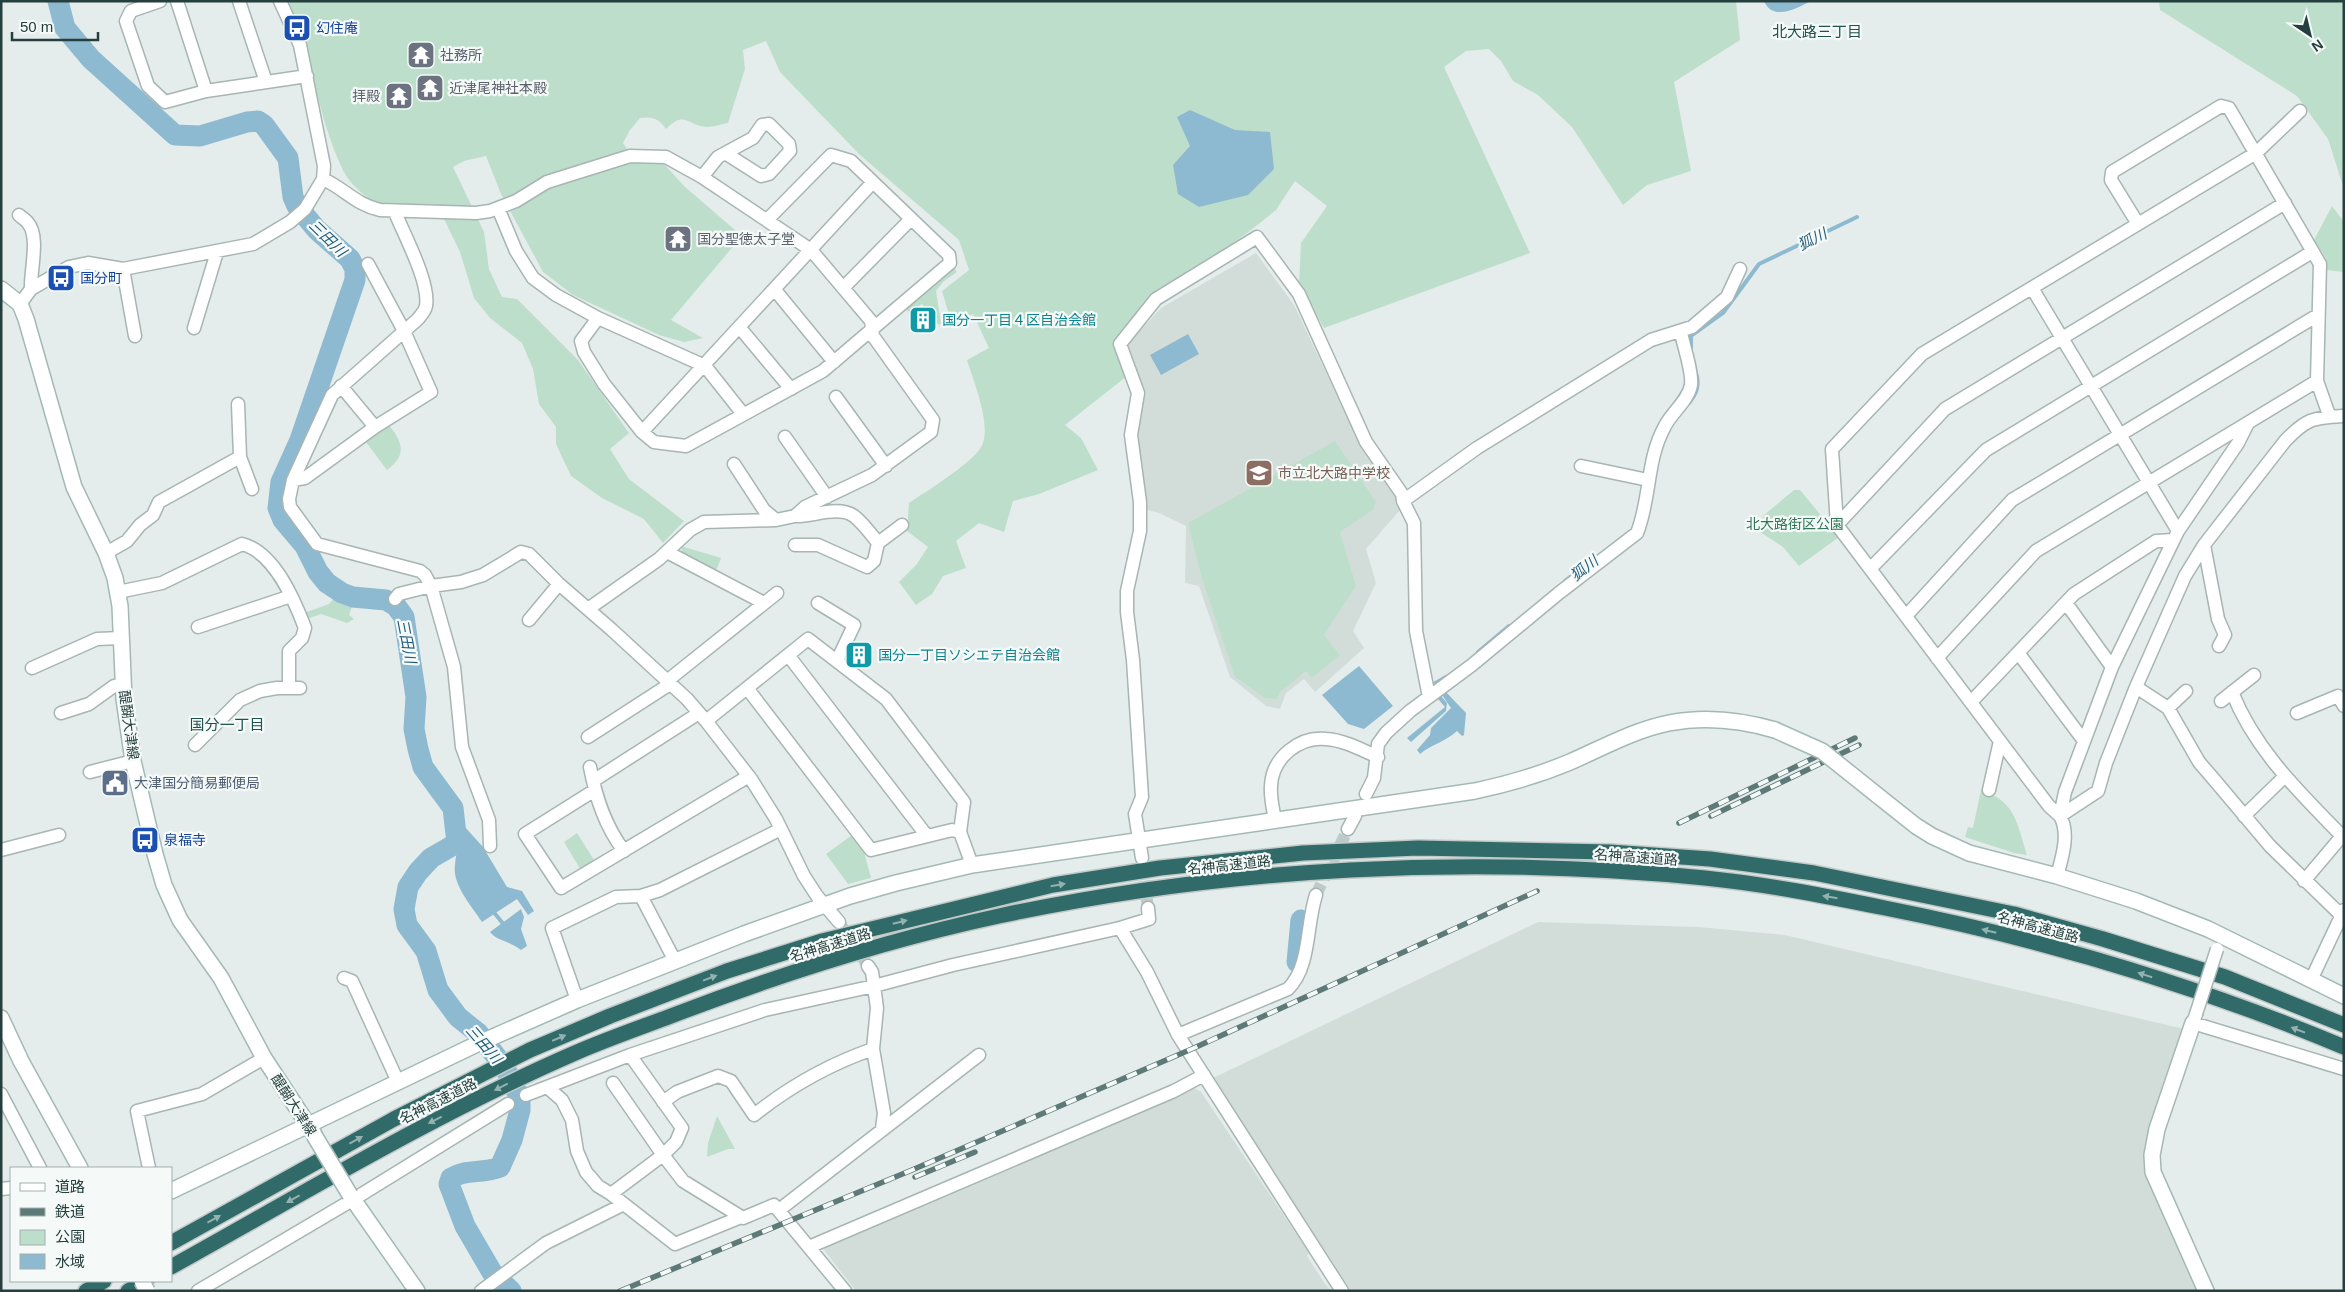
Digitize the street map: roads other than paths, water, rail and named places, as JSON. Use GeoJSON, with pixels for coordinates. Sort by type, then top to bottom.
{"type":"FeatureCollection","features":[{"type":"Feature","properties":{"kind":"highway","name":"名神高速道路"},"geometry":{"type":"LineString","coordinates":[[172,1242],[386,1124],[467,1082],[515,1058],[610,1016],[727,972],[822,941],[968,904],[1053,885],[1160,868],[1303,854],[1418,848],[1601,851],[1710,859],[1862,882],[2014,914],[2103,939],[2225,978],[2344,1025]]}},
{"type":"Feature","properties":{"kind":"highway","name":"名神高速道路"},"geometry":{"type":"LineString","coordinates":[[172,1266],[427,1124],[523,1076],[581,1050],[741,989],[869,949],[1000,916],[1125,894],[1310,873],[1517,867],[1708,878],[1838,898],[1950,921],[2101,961],[2218,999],[2344,1047]]}},
{"type":"Feature","properties":{"kind":"highway"},"geometry":{"type":"LineString","coordinates":[[86,1291],[102,1282]]}},
{"type":"Feature","properties":{"kind":"highway"},"geometry":{"type":"LineString","coordinates":[[128,1291],[144,1282]]}},
{"type":"Feature","properties":{"kind":"street"},"geometry":{"type":"LineString","coordinates":[[160,1],[131,11],[126,21],[148,86],[166,102],[206,91],[306,76]]}},
{"type":"Feature","properties":{"kind":"street"},"geometry":{"type":"LineString","coordinates":[[177,1],[206,91]]}},
{"type":"Feature","properties":{"kind":"street"},"geometry":{"type":"LineString","coordinates":[[238,1],[266,82]]}},
{"type":"Feature","properties":{"kind":"street"},"geometry":{"type":"LineString","coordinates":[[1,289],[20,304],[31,289],[69,267],[88,263],[123,269],[253,244],[301,213],[323,179],[324,166],[300,45],[280,1]]}},
{"type":"Feature","properties":{"kind":"street"},"geometry":{"type":"LineString","coordinates":[[2138,224],[2111,180],[2112,172],[2221,106],[2229,108],[2320,264],[2317,382],[2329,415]]}},
{"type":"Feature","properties":{"kind":"street"},"geometry":{"type":"LineString","coordinates":[[2057,876],[2064,842],[2060,816],[2049,806],[1837,525],[1832,449],[1922,354],[2256,153],[2300,111]]}},
{"type":"Feature","properties":{"kind":"street"},"geometry":{"type":"LineString","coordinates":[[702,177],[718,157],[725,152],[752,138],[762,125],[769,124],[789,144],[790,151],[769,174],[761,176],[725,152]]}},
{"type":"Feature","properties":{"kind":"street"},"geometry":{"type":"LineString","coordinates":[[598,318],[581,341],[584,352],[604,384],[642,432],[654,442],[686,446],[823,371],[950,263],[949,255],[851,161],[831,154],[767,220]]}},
{"type":"Feature","properties":{"kind":"street"},"geometry":{"type":"LineString","coordinates":[[323,179],[334,184],[364,206],[395,212],[476,212],[498,208],[521,199],[547,182],[630,156],[666,157],[702,177],[812,250],[871,321],[873,336],[933,420],[931,432],[886,466],[805,507],[795,516]]}},
{"type":"Feature","properties":{"kind":"street"},"geometry":{"type":"LineString","coordinates":[[642,432],[873,182]]}},
{"type":"Feature","properties":{"kind":"street"},"geometry":{"type":"LineString","coordinates":[[1837,525],[1945,409],[2285,204]]}},
{"type":"Feature","properties":{"kind":"street"},"geometry":{"type":"LineString","coordinates":[[498,208],[516,251],[533,278],[556,294],[598,318],[705,366],[743,414]]}},
{"type":"Feature","properties":{"kind":"street"},"geometry":{"type":"LineString","coordinates":[[395,212],[424,282],[427,296],[426,309],[418,319],[341,386],[326,405],[294,480],[289,499],[290,507],[317,544],[420,571],[426,575],[431,586],[454,667],[462,747],[489,820],[490,846]]}},
{"type":"Feature","properties":{"kind":"street"},"geometry":{"type":"LineString","coordinates":[[19,216],[28,222],[35,243],[30,272],[31,289]]}},
{"type":"Feature","properties":{"kind":"street"},"geometry":{"type":"LineString","coordinates":[[843,288],[912,219]]}},
{"type":"Feature","properties":{"kind":"street"},"geometry":{"type":"LineString","coordinates":[[1142,858],[1135,814],[1142,797],[1133,660],[1127,612],[1127,591],[1140,531],[1140,502],[1131,435],[1138,393],[1120,344],[1156,300],[1257,237],[1299,294],[1366,442],[1402,494],[1403,501],[1414,523],[1416,631],[1429,697]]}},
{"type":"Feature","properties":{"kind":"street"},"geometry":{"type":"LineString","coordinates":[[194,328],[217,252]]}},
{"type":"Feature","properties":{"kind":"street"},"geometry":{"type":"LineString","coordinates":[[1870,569],[1986,450],[2312,252]]}},
{"type":"Feature","properties":{"kind":"street"},"geometry":{"type":"LineString","coordinates":[[294,480],[305,478],[376,427],[431,392],[404,331],[368,264]]}},
{"type":"Feature","properties":{"kind":"street"},"geometry":{"type":"LineString","coordinates":[[123,269],[135,336]]}},
{"type":"Feature","properties":{"kind":"street"},"geometry":{"type":"LineString","coordinates":[[1403,501],[1477,448],[1651,340],[1692,327],[1718,307],[1727,297],[1740,269]]}},
{"type":"Feature","properties":{"kind":"street"},"geometry":{"type":"LineString","coordinates":[[2032,288],[2149,483],[2175,536]]}},
{"type":"Feature","properties":{"kind":"street"},"geometry":{"type":"LineString","coordinates":[[775,290],[834,362]]}},
{"type":"Feature","properties":{"kind":"street","name":"醍醐大津線"},"geometry":{"type":"LineString","coordinates":[[20,304],[74,486],[112,567],[118,592],[123,684],[133,761],[155,854],[174,910],[221,978],[264,1058],[352,1197],[417,1291]]}},
{"type":"Feature","properties":{"kind":"street"},"geometry":{"type":"LineString","coordinates":[[1906,616],[2012,500],[2318,315]]}},
{"type":"Feature","properties":{"kind":"street"},"geometry":{"type":"LineString","coordinates":[[740,328],[791,389]]}},
{"type":"Feature","properties":{"kind":"street"},"geometry":{"type":"LineString","coordinates":[[1366,794],[1374,778],[1378,744],[1386,733],[1429,697],[1472,665],[1559,592],[1637,533],[1643,518],[1648,480],[1656,443],[1666,424],[1688,394],[1692,382],[1680,332]]}},
{"type":"Feature","properties":{"kind":"street"},"geometry":{"type":"LineString","coordinates":[[1937,658],[2036,551],[2317,382]]}},
{"type":"Feature","properties":{"kind":"street"},"geometry":{"type":"LineString","coordinates":[[341,386],[376,427]]}},
{"type":"Feature","properties":{"kind":"street"},"geometry":{"type":"LineString","coordinates":[[836,397],[886,466]]}},
{"type":"Feature","properties":{"kind":"street"},"geometry":{"type":"LineString","coordinates":[[238,404],[240,457],[252,489]]}},
{"type":"Feature","properties":{"kind":"street"},"geometry":{"type":"LineString","coordinates":[[2060,816],[2098,791],[2106,763],[2136,687],[2185,576],[2204,545],[2285,441],[2298,428],[2309,421],[2329,415],[2344,416]]}},
{"type":"Feature","properties":{"kind":"street"},"geometry":{"type":"LineString","coordinates":[[2060,816],[2065,792],[2112,667],[2175,536],[2238,443],[2248,423]]}},
{"type":"Feature","properties":{"kind":"street"},"geometry":{"type":"LineString","coordinates":[[785,437],[827,497]]}},
{"type":"Feature","properties":{"kind":"street"},"geometry":{"type":"LineString","coordinates":[[106,553],[127,541],[140,525],[153,515],[159,502],[240,457]]}},
{"type":"Feature","properties":{"kind":"street"},"geometry":{"type":"LineString","coordinates":[[734,464],[764,510],[776,520]]}},
{"type":"Feature","properties":{"kind":"street"},"geometry":{"type":"LineString","coordinates":[[1581,466],[1648,480]]}},
{"type":"Feature","properties":{"kind":"street"},"geometry":{"type":"LineString","coordinates":[[588,609],[667,552],[690,530],[704,522],[776,520],[831,512],[848,513],[854,516],[878,543]]}},
{"type":"Feature","properties":{"kind":"street"},"geometry":{"type":"LineString","coordinates":[[796,545],[818,545],[867,567],[874,561],[878,543],[902,525]]}},
{"type":"Feature","properties":{"kind":"street"},"geometry":{"type":"LineString","coordinates":[[1971,702],[2019,654],[2074,594],[2156,541],[2175,536]]}},
{"type":"Feature","properties":{"kind":"street"},"geometry":{"type":"LineString","coordinates":[[118,592],[162,583],[242,544],[250,546],[276,568],[305,628],[302,638],[289,651],[295,688],[260,691],[240,700],[195,745]]}},
{"type":"Feature","properties":{"kind":"street"},"geometry":{"type":"LineString","coordinates":[[2204,545],[2218,619],[2225,635],[2219,646]]}},
{"type":"Feature","properties":{"kind":"street"},"geometry":{"type":"LineString","coordinates":[[396,599],[399,594],[431,586],[461,582],[483,574],[521,552],[529,554],[559,584],[669,683],[703,717],[767,802],[799,867],[839,922]]}},
{"type":"Feature","properties":{"kind":"street"},"geometry":{"type":"LineString","coordinates":[[667,552],[764,603]]}},
{"type":"Feature","properties":{"kind":"street"},"geometry":{"type":"LineString","coordinates":[[529,620],[559,584]]}},
{"type":"Feature","properties":{"kind":"street"},"geometry":{"type":"LineString","coordinates":[[588,737],[669,683],[777,593]]}},
{"type":"Feature","properties":{"kind":"street"},"geometry":{"type":"LineString","coordinates":[[198,627],[290,596]]}},
{"type":"Feature","properties":{"kind":"street"},"geometry":{"type":"LineString","coordinates":[[818,603],[854,625],[837,661]]}},
{"type":"Feature","properties":{"kind":"street"},"geometry":{"type":"LineString","coordinates":[[2066,603],[2112,667]]}},
{"type":"Feature","properties":{"kind":"street"},"geometry":{"type":"LineString","coordinates":[[32,668],[97,639],[121,638]]}},
{"type":"Feature","properties":{"kind":"street"},"geometry":{"type":"LineString","coordinates":[[749,776],[562,888],[525,834],[594,786],[747,688],[808,639],[886,698],[964,802],[960,832],[972,865]]}},
{"type":"Feature","properties":{"kind":"street"},"geometry":{"type":"LineString","coordinates":[[2019,654],[2084,741]]}},
{"type":"Feature","properties":{"kind":"street"},"geometry":{"type":"LineString","coordinates":[[788,655],[927,836]]}},
{"type":"Feature","properties":{"kind":"street"},"geometry":{"type":"LineString","coordinates":[[2221,701],[2254,675]]}},
{"type":"Feature","properties":{"kind":"street"},"geometry":{"type":"LineString","coordinates":[[61,713],[89,704],[114,686],[123,684]]}},
{"type":"Feature","properties":{"kind":"street"},"geometry":{"type":"LineString","coordinates":[[2136,687],[2168,708],[2199,762],[2244,816],[2304,881],[2342,912],[2311,980]]}},
{"type":"Feature","properties":{"kind":"street"},"geometry":{"type":"LineString","coordinates":[[747,688],[871,850],[952,830],[960,832]]}},
{"type":"Feature","properties":{"kind":"street"},"geometry":{"type":"LineString","coordinates":[[2168,708],[2186,691]]}},
{"type":"Feature","properties":{"kind":"street"},"geometry":{"type":"LineString","coordinates":[[2232,692],[2250,727],[2284,777],[2342,836],[2304,881]]}},
{"type":"Feature","properties":{"kind":"street"},"geometry":{"type":"LineString","coordinates":[[2297,713],[2338,696],[2344,706]]}},
{"type":"Feature","properties":{"kind":"street"},"geometry":{"type":"LineString","coordinates":[[172,1191],[311,1130],[398,1082],[576,1000],[675,961],[896,882],[972,865],[1430,798],[1493,787],[1546,771],[1625,736],[1668,723],[1689,720],[1731,720],[1775,730],[1822,751],[1916,826],[1968,853],[2057,876],[2136,902],[2220,942],[2344,996]]}},
{"type":"Feature","properties":{"kind":"street"},"geometry":{"type":"LineString","coordinates":[[1275,820],[1270,784],[1284,754],[1298,744],[1311,740],[1326,739],[1378,756]]}},
{"type":"Feature","properties":{"kind":"street"},"geometry":{"type":"LineString","coordinates":[[1989,790],[2000,740]]}},
{"type":"Feature","properties":{"kind":"street"},"geometry":{"type":"LineString","coordinates":[[90,772],[133,761]]}},
{"type":"Feature","properties":{"kind":"street"},"geometry":{"type":"LineString","coordinates":[[590,767],[594,786],[610,832],[624,851]]}},
{"type":"Feature","properties":{"kind":"street"},"geometry":{"type":"LineString","coordinates":[[2244,816],[2284,777]]}},
{"type":"Feature","properties":{"kind":"street"},"geometry":{"type":"LineString","coordinates":[[1348,829],[1355,816]]}},
{"type":"Feature","properties":{"kind":"street"},"geometry":{"type":"LineString","coordinates":[[576,1000],[552,928],[616,897],[640,896],[660,890],[781,829]]}},
{"type":"Feature","properties":{"kind":"street"},"geometry":{"type":"LineString","coordinates":[[1,850],[59,835]]}},
{"type":"Feature","properties":{"kind":"street"},"geometry":{"type":"LineString","coordinates":[[1178,1035],[1288,989],[1296,981],[1301,971],[1311,908],[1316,895]]}},
{"type":"Feature","properties":{"kind":"street"},"geometry":{"type":"LineString","coordinates":[[640,896],[675,961]]}},
{"type":"Feature","properties":{"kind":"street"},"geometry":{"type":"LineString","coordinates":[[526,1095],[630,1055],[765,1010],[874,986],[953,965],[1120,928],[1149,919],[1148,908]]}},
{"type":"Feature","properties":{"kind":"street"},"geometry":{"type":"LineString","coordinates":[[1120,928],[1147,972],[1178,1035],[1342,1291]]}},
{"type":"Feature","properties":{"kind":"street"},"geometry":{"type":"LineString","coordinates":[[2206,1291],[2157,1186],[2152,1165],[2153,1145],[2220,942]]}},
{"type":"Feature","properties":{"kind":"street"},"geometry":{"type":"LineString","coordinates":[[868,966],[872,972],[878,1008],[873,1049],[884,1113],[882,1129]]}},
{"type":"Feature","properties":{"kind":"street"},"geometry":{"type":"LineString","coordinates":[[344,978],[352,981],[398,1082]]}},
{"type":"Feature","properties":{"kind":"street"},"geometry":{"type":"LineString","coordinates":[[1,1018],[21,1061],[77,1167]]}},
{"type":"Feature","properties":{"kind":"street"},"geometry":{"type":"LineString","coordinates":[[2195,1019],[2344,1069]]}},
{"type":"Feature","properties":{"kind":"street"},"geometry":{"type":"LineString","coordinates":[[663,1102],[677,1092],[718,1076],[731,1081],[754,1115],[779,1095],[851,1057],[873,1049]]}},
{"type":"Feature","properties":{"kind":"street"},"geometry":{"type":"LineString","coordinates":[[611,1194],[663,1155],[676,1142],[682,1128],[630,1055]]}},
{"type":"Feature","properties":{"kind":"street"},"geometry":{"type":"LineString","coordinates":[[779,1210],[979,1055]]}},
{"type":"Feature","properties":{"kind":"street"},"geometry":{"type":"LineString","coordinates":[[150,1167],[136,1111],[202,1094],[264,1058]]}},
{"type":"Feature","properties":{"kind":"street"},"geometry":{"type":"LineString","coordinates":[[809,1247],[1204,1076]]}},
{"type":"Feature","properties":{"kind":"street"},"geometry":{"type":"LineString","coordinates":[[613,1083],[683,1181],[741,1217]]}},
{"type":"Feature","properties":{"kind":"street"},"geometry":{"type":"LineString","coordinates":[[547,1087],[562,1100],[572,1120],[577,1151],[586,1172],[598,1186],[675,1244],[774,1205],[845,1291]]}},
{"type":"Feature","properties":{"kind":"street"},"geometry":{"type":"LineString","coordinates":[[1,1094],[39,1167]]}},
{"type":"Feature","properties":{"kind":"street"},"geometry":{"type":"LineString","coordinates":[[198,1291],[508,1104]]}},
{"type":"Feature","properties":{"kind":"street"},"geometry":{"type":"LineString","coordinates":[[481,1291],[546,1243],[624,1204]]}},
{"type":"Feature","properties":{"kind":"water"},"geometry":{"type":"Polygon","coordinates":[[[1764,1],[1811,1],[1792,10],[1779,12],[1773,11],[1764,1]]]}},
{"type":"Feature","properties":{"kind":"water"},"geometry":{"type":"Polygon","coordinates":[[[1190,110],[1235,130],[1270,132],[1274,169],[1248,195],[1199,207],[1178,194],[1173,165],[1190,146],[1177,117],[1190,110]]]}},
{"type":"Feature","properties":{"kind":"water"},"geometry":{"type":"Polygon","coordinates":[[[1188,334],[1199,354],[1161,375],[1150,355],[1188,334]]]}},
{"type":"Feature","properties":{"kind":"water"},"geometry":{"type":"Polygon","coordinates":[[[1359,666],[1393,706],[1364,729],[1348,724],[1322,695],[1359,666]]]}},
{"type":"Feature","properties":{"kind":"water"},"geometry":{"type":"Polygon","coordinates":[[[1446,692],[1466,713],[1464,735],[1462,736],[1457,731],[1420,754],[1417,750],[1430,735],[1431,728],[1451,708],[1442,695],[1446,692]]]}},
{"type":"Feature","properties":{"kind":"water"},"geometry":{"type":"Polygon","coordinates":[[[1441,696],[1447,703],[1446,711],[1411,742],[1407,738],[1445,707],[1438,699],[1441,696]]]}},
{"type":"Feature","properties":{"kind":"water"},"geometry":{"type":"Polygon","coordinates":[[[464,826],[483,847],[507,887],[522,891],[534,911],[528,915],[517,899],[482,922],[460,888],[455,873],[459,839],[458,829],[464,826]]]}},
{"type":"Feature","properties":{"kind":"water"},"geometry":{"type":"Polygon","coordinates":[[[521,909],[524,917],[521,929],[527,946],[521,950],[490,932],[521,909]]]}},
{"type":"Feature","properties":{"kind":"waterway","name":"三田川"},"geometry":{"type":"LineString","coordinates":[[58,1],[65,28],[91,59],[175,135],[200,136],[247,122],[258,121],[264,125],[288,158],[293,197],[297,206],[317,230],[350,259],[355,269],[355,280],[300,440],[281,482],[278,508],[283,520],[305,546],[318,572],[327,583],[342,593],[353,597],[386,600],[396,606],[404,617],[416,697],[414,729],[418,749],[423,767],[453,808],[457,843],[431,858],[418,872],[408,887],[404,909],[407,925],[426,951],[438,990],[458,1017],[478,1033],[505,1068],[517,1092],[520,1110],[512,1140],[500,1167],[456,1175],[451,1178],[449,1184],[465,1226],[493,1274],[511,1291]]}},
{"type":"Feature","properties":{"kind":"waterway","name":"狐川"},"geometry":{"type":"LineString","coordinates":[[1691,350],[1691,336],[1723,313],[1759,264],[1857,217]]}},
{"type":"Feature","properties":{"kind":"waterway","name":"狐川"},"geometry":{"type":"LineString","coordinates":[[1689,403],[1696,391],[1698,384],[1697,376]]}},
{"type":"Feature","properties":{"kind":"waterway","name":"狐川"},"geometry":{"type":"LineString","coordinates":[[1565,581],[1589,562]]}},
{"type":"Feature","properties":{"kind":"waterway","name":"狐川"},"geometry":{"type":"LineString","coordinates":[[1478,652],[1509,626]]}},
{"type":"Feature","properties":{"kind":"waterway","name":"狐川"},"geometry":{"type":"LineString","coordinates":[[1434,684],[1446,677]]}},
{"type":"Feature","properties":{"kind":"waterway","name":"三田川"},"geometry":{"type":"LineString","coordinates":[[453,808],[462,831]]}},
{"type":"Feature","properties":{"kind":"waterway"},"geometry":{"type":"LineString","coordinates":[[492,910],[505,926]]}},
{"type":"Feature","properties":{"kind":"waterway","name":"狐川"},"geometry":{"type":"LineString","coordinates":[[1297,962],[1301,920]]}},
{"type":"Feature","properties":{"kind":"tunnel"},"geometry":{"type":"LineString","coordinates":[[1316,895],[1348,829]]}},
{"type":"Feature","properties":{"kind":"tunnel"},"geometry":{"type":"LineString","coordinates":[[1142,863],[1148,908]]}},
{"type":"Feature","properties":{"kind":"tunnel"},"geometry":{"type":"LineString","coordinates":[[839,922],[868,966]]}},
{"type":"Feature","properties":{"kind":"railway"},"geometry":{"type":"LineString","coordinates":[[1679,823],[1855,738]]}},
{"type":"Feature","properties":{"kind":"railway"},"geometry":{"type":"LineString","coordinates":[[1711,816],[1859,745]]}},
{"type":"Feature","properties":{"kind":"railway"},"geometry":{"type":"LineString","coordinates":[[620,1291],[912,1170],[1194,1048],[1537,891]]}},
{"type":"Feature","properties":{"kind":"railway"},"geometry":{"type":"LineString","coordinates":[[915,1177],[975,1152]]}},
{"type":"Feature","properties":{"kind":"place","name":"幻住庵"},"geometry":{"type":"Point","coordinates":[297,28]}},
{"type":"Feature","properties":{"kind":"place","name":"社務所"},"geometry":{"type":"Point","coordinates":[421,55]}},
{"type":"Feature","properties":{"kind":"place","name":"近津尾神社本殿"},"geometry":{"type":"Point","coordinates":[430,88]}},
{"type":"Feature","properties":{"kind":"place","name":"拝殿"},"geometry":{"type":"Point","coordinates":[399,96]}},
{"type":"Feature","properties":{"kind":"place","name":"国分聖徳太子堂"},"geometry":{"type":"Point","coordinates":[678,239]}},
{"type":"Feature","properties":{"kind":"place","name":"国分町"},"geometry":{"type":"Point","coordinates":[61,278]}},
{"type":"Feature","properties":{"kind":"place","name":"国分一丁目４区自治会館"},"geometry":{"type":"Point","coordinates":[923,320]}},
{"type":"Feature","properties":{"kind":"place","name":"市立北大路中学校"},"geometry":{"type":"Point","coordinates":[1259,473]}},
{"type":"Feature","properties":{"kind":"place","name":"国分一丁目ソシエテ自治会館"},"geometry":{"type":"Point","coordinates":[859,655]}},
{"type":"Feature","properties":{"kind":"place","name":"大津国分簡易郵便局"},"geometry":{"type":"Point","coordinates":[115,783]}},
{"type":"Feature","properties":{"kind":"place","name":"泉福寺"},"geometry":{"type":"Point","coordinates":[145,840]}},
{"type":"Feature","properties":{"kind":"district","name":"北大路三丁目"},"geometry":{"type":"Point","coordinates":[1817,31]}},
{"type":"Feature","properties":{"kind":"district","name":"国分一丁目"},"geometry":{"type":"Point","coordinates":[227,724]}},
{"type":"Feature","properties":{"kind":"park label","name":"北大路街区公園"},"geometry":{"type":"Point","coordinates":[1795,524]}}]}
